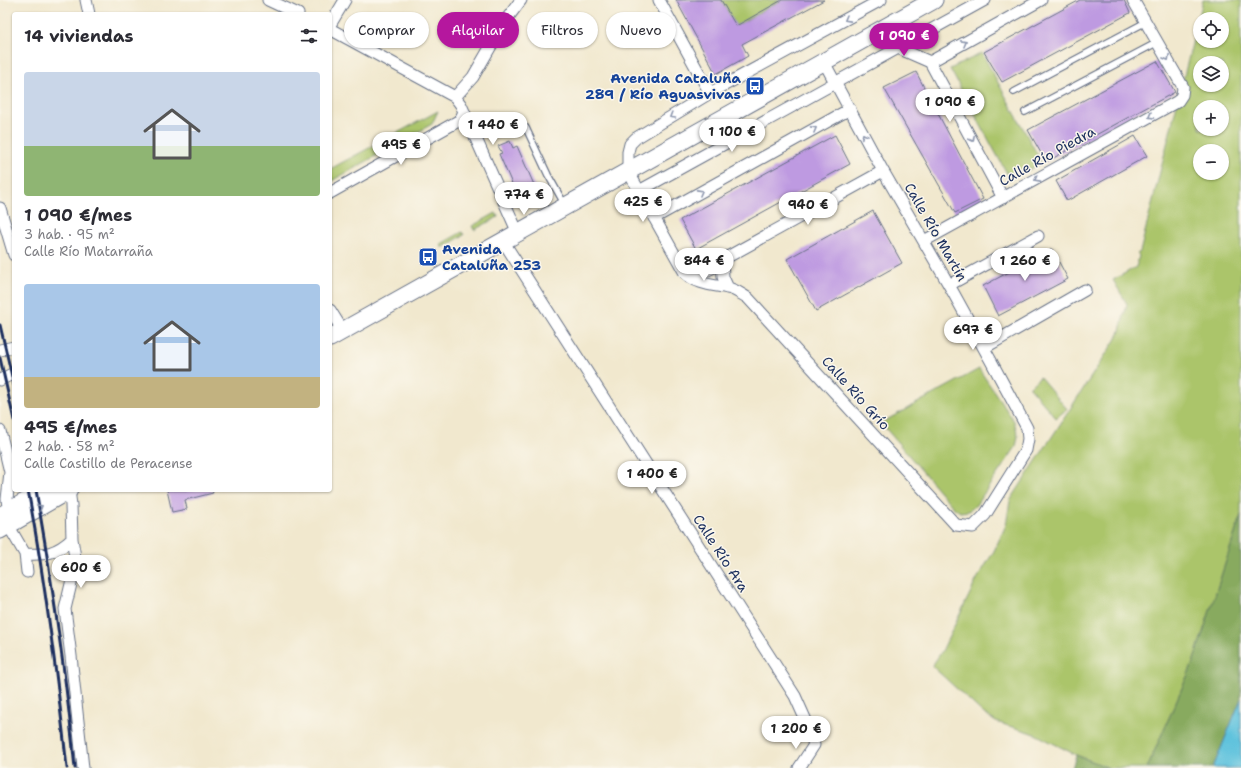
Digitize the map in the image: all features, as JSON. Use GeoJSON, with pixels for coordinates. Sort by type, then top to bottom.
{"type":"FeatureCollection","features":[{"type":"Feature","properties":{"kind":"main road"},"geometry":{"type":"LineString","coordinates":[[336,335],[934,0]]}},
{"type":"Feature","properties":{"kind":"main road"},"geometry":{"type":"LineString","coordinates":[[5,520],[43,492]]}},
{"type":"Feature","properties":{"kind":"main road"},"geometry":{"type":"LineString","coordinates":[[5,520],[65,492]]}},
{"type":"Feature","properties":{"kind":"street"},"geometry":{"type":"LineString","coordinates":[[86,0],[89,12]]}},
{"type":"Feature","properties":{"kind":"street"},"geometry":{"type":"LineString","coordinates":[[268,0],[294,12]]}},
{"type":"Feature","properties":{"kind":"street"},"geometry":{"type":"LineString","coordinates":[[332,22],[345,0]]}},
{"type":"Feature","properties":{"kind":"street"},"geometry":{"type":"LineString","coordinates":[[455,97],[473,77],[506,20],[521,0]]}},
{"type":"Feature","properties":{"kind":"street"},"geometry":{"type":"LineString","coordinates":[[659,0],[710,93]]}},
{"type":"Feature","properties":{"kind":"street"},"geometry":{"type":"LineString","coordinates":[[628,171],[628,152],[630,144],[636,138],[710,93],[881,0]]}},
{"type":"Feature","properties":{"kind":"street"},"geometry":{"type":"LineString","coordinates":[[639,191],[985,0]]}},
{"type":"Feature","properties":{"kind":"street"},"geometry":{"type":"LineString","coordinates":[[930,62],[1041,0]]}},
{"type":"Feature","properties":{"kind":"street"},"geometry":{"type":"LineString","coordinates":[[1133,0],[1158,42]]}},
{"type":"Feature","properties":{"kind":"street"},"geometry":{"type":"LineString","coordinates":[[332,30],[455,97],[518,233]]}},
{"type":"Feature","properties":{"kind":"street","name":"Calle Río Piedra"},"geometry":{"type":"LineString","coordinates":[[924,241],[1178,101],[1182,95],[1183,87],[1158,42]]}},
{"type":"Feature","properties":{"kind":"street"},"geometry":{"type":"LineString","coordinates":[[898,48],[930,62],[1003,198]]}},
{"type":"Feature","properties":{"kind":"street","name":"Calle Río Martín"},"geometry":{"type":"LineString","coordinates":[[824,62],[883,171],[984,348],[1028,433],[1028,444],[1021,458],[985,515],[973,527],[956,525]]}},
{"type":"Feature","properties":{"kind":"street"},"geometry":{"type":"LineString","coordinates":[[654,218],[850,109]]}},
{"type":"Feature","properties":{"kind":"street"},"geometry":{"type":"LineString","coordinates":[[332,192],[464,117]]}},
{"type":"Feature","properties":{"kind":"street","name":"Calle Río Grío"},"geometry":{"type":"LineString","coordinates":[[628,171],[679,263],[688,276],[705,284],[724,287],[748,298],[956,525]]}},
{"type":"Feature","properties":{"kind":"street"},"geometry":{"type":"LineString","coordinates":[[679,263],[687,269],[697,271],[713,269],[722,260],[883,171]]}},
{"type":"Feature","properties":{"kind":"street"},"geometry":{"type":"LineString","coordinates":[[0,208],[12,248]]}},
{"type":"Feature","properties":{"kind":"street"},"geometry":{"type":"LineString","coordinates":[[949,285],[1038,236]]}},
{"type":"Feature","properties":{"kind":"street","name":"Calle Río Ara"},"geometry":{"type":"LineString","coordinates":[[503,241],[795,696],[808,725],[814,745],[799,768]]}},
{"type":"Feature","properties":{"kind":"street"},"geometry":{"type":"LineString","coordinates":[[722,260],[724,287]]}},
{"type":"Feature","properties":{"kind":"street"},"geometry":{"type":"LineString","coordinates":[[713,269],[716,282],[724,287]]}},
{"type":"Feature","properties":{"kind":"street"},"geometry":{"type":"LineString","coordinates":[[984,348],[1085,290]]}},
{"type":"Feature","properties":{"kind":"street"},"geometry":{"type":"LineString","coordinates":[[332,318],[336,335]]}},
{"type":"Feature","properties":{"kind":"street"},"geometry":{"type":"LineString","coordinates":[[0,350],[12,347]]}},
{"type":"Feature","properties":{"kind":"street"},"geometry":{"type":"LineString","coordinates":[[0,380],[12,374]]}},
{"type":"Feature","properties":{"kind":"street"},"geometry":{"type":"LineString","coordinates":[[0,431],[12,470],[5,520],[25,554],[27,572]]}},
{"type":"Feature","properties":{"kind":"street"},"geometry":{"type":"LineString","coordinates":[[69,492],[72,539],[76,563],[65,609],[83,768]]}},
{"type":"Feature","properties":{"kind":"street"},"geometry":{"type":"LineString","coordinates":[[25,554],[42,555],[56,551],[72,539]]}},
{"type":"Feature","properties":{"kind":"lane"},"geometry":{"type":"LineString","coordinates":[[1014,92],[1146,22]]}},
{"type":"Feature","properties":{"kind":"lane"},"geometry":{"type":"LineString","coordinates":[[1026,112],[1158,42]]}},
{"type":"Feature","properties":{"kind":"lane"},"geometry":{"type":"LineString","coordinates":[[526,128],[548,175],[566,206]]}},
{"type":"Feature","properties":{"kind":"green space"},"geometry":{"type":"Polygon","coordinates":[[[721,0],[782,0],[736,26],[721,0]]]}},
{"type":"Feature","properties":{"kind":"green space"},"geometry":{"type":"Polygon","coordinates":[[[1203,0],[1241,0],[1241,515],[1193,663],[1147,768],[1109,768],[1076,755],[1035,734],[996,722],[983,713],[932,666],[942,651],[977,579],[994,551],[1006,525],[1010,501],[1119,334],[1127,304],[1113,280],[1136,267],[1139,256],[1137,254],[1140,252],[1193,40],[1193,48],[1229,48],[1229,12],[1200,12],[1203,0]]]}},
{"type":"Feature","properties":{"kind":"green space"},"geometry":{"type":"Polygon","coordinates":[[[982,53],[1042,163],[1010,179],[950,69],[982,53]]]}},
{"type":"Feature","properties":{"kind":"green space"},"geometry":{"type":"Polygon","coordinates":[[[438,111],[432,124],[332,181],[332,168],[438,111]]]}},
{"type":"Feature","properties":{"kind":"green space"},"geometry":{"type":"Polygon","coordinates":[[[496,213],[498,217],[474,230],[472,226],[496,213]]]}},
{"type":"Feature","properties":{"kind":"green space"},"geometry":{"type":"Polygon","coordinates":[[[462,232],[464,235],[442,248],[441,244],[462,232]]]}},
{"type":"Feature","properties":{"kind":"green space"},"geometry":{"type":"Polygon","coordinates":[[[979,369],[1014,421],[1018,436],[1016,447],[976,505],[969,511],[960,512],[953,507],[881,423],[979,369]]]}},
{"type":"Feature","properties":{"kind":"green space"},"geometry":{"type":"Polygon","coordinates":[[[1040,377],[1067,409],[1056,418],[1029,387],[1040,377]]]}},
{"type":"Feature","properties":{"kind":"green space"},"geometry":{"type":"Polygon","coordinates":[[[1241,515],[1241,699],[1213,768],[1147,768],[1193,663],[1241,515]]]}},
{"type":"Feature","properties":{"kind":"green space"},"geometry":{"type":"Polygon","coordinates":[[[1076,755],[1109,768],[1072,768],[1076,755]]]}},
{"type":"Feature","properties":{"kind":"water"},"geometry":{"type":"Polygon","coordinates":[[[1241,699],[1241,768],[1213,768],[1241,699]]]}},
{"type":"Feature","properties":{"kind":"building"},"geometry":{"type":"Polygon","coordinates":[[[676,0],[721,0],[736,26],[782,0],[824,0],[742,44],[748,56],[716,74],[676,0]]]}},
{"type":"Feature","properties":{"kind":"building"},"geometry":{"type":"Polygon","coordinates":[[[1080,0],[1124,0],[1130,13],[1002,82],[984,52],[1080,0]]]}},
{"type":"Feature","properties":{"kind":"building"},"geometry":{"type":"Polygon","coordinates":[[[1157,61],[1175,92],[1046,162],[1028,130],[1157,61]]]}},
{"type":"Feature","properties":{"kind":"building"},"geometry":{"type":"Polygon","coordinates":[[[916,72],[983,199],[955,213],[884,88],[916,72]]]}},
{"type":"Feature","properties":{"kind":"building"},"geometry":{"type":"Polygon","coordinates":[[[835,135],[850,164],[696,249],[680,220],[835,135]]]}},
{"type":"Feature","properties":{"kind":"building"},"geometry":{"type":"Polygon","coordinates":[[[1135,136],[1147,156],[1067,201],[1056,181],[1135,136]]]}},
{"type":"Feature","properties":{"kind":"building"},"geometry":{"type":"Polygon","coordinates":[[[510,141],[513,148],[517,146],[535,187],[531,188],[534,194],[524,199],[520,192],[516,193],[499,154],[502,153],[498,146],[510,141]]]}},
{"type":"Feature","properties":{"kind":"building"},"geometry":{"type":"Polygon","coordinates":[[[873,211],[902,263],[816,311],[787,259],[873,211]]]}},
{"type":"Feature","properties":{"kind":"building"},"geometry":{"type":"Polygon","coordinates":[[[1052,249],[1068,279],[998,316],[983,286],[1052,249]]]}},
{"type":"Feature","properties":{"kind":"building"},"geometry":{"type":"Polygon","coordinates":[[[167,492],[213,492],[185,500],[187,509],[172,512],[167,492]]]}},
{"type":"Feature","properties":{"kind":"railway"},"geometry":{"type":"LineString","coordinates":[[0,325],[12,376]]}},
{"type":"Feature","properties":{"kind":"railway"},"geometry":{"type":"LineString","coordinates":[[0,358],[12,411]]}},
{"type":"Feature","properties":{"kind":"railway"},"geometry":{"type":"LineString","coordinates":[[28,492],[50,629],[67,768]]}},
{"type":"Feature","properties":{"kind":"railway"},"geometry":{"type":"LineString","coordinates":[[36,492],[58,629],[75,768]]}},
{"type":"Feature","properties":{"kind":"place","name":"Avenida Cataluña 289 / Río Aguasvivas"},"geometry":{"type":"Point","coordinates":[755,86]}},
{"type":"Feature","properties":{"kind":"place","name":"Avenida Cataluña 253"},"geometry":{"type":"Point","coordinates":[428,257]}}]}
